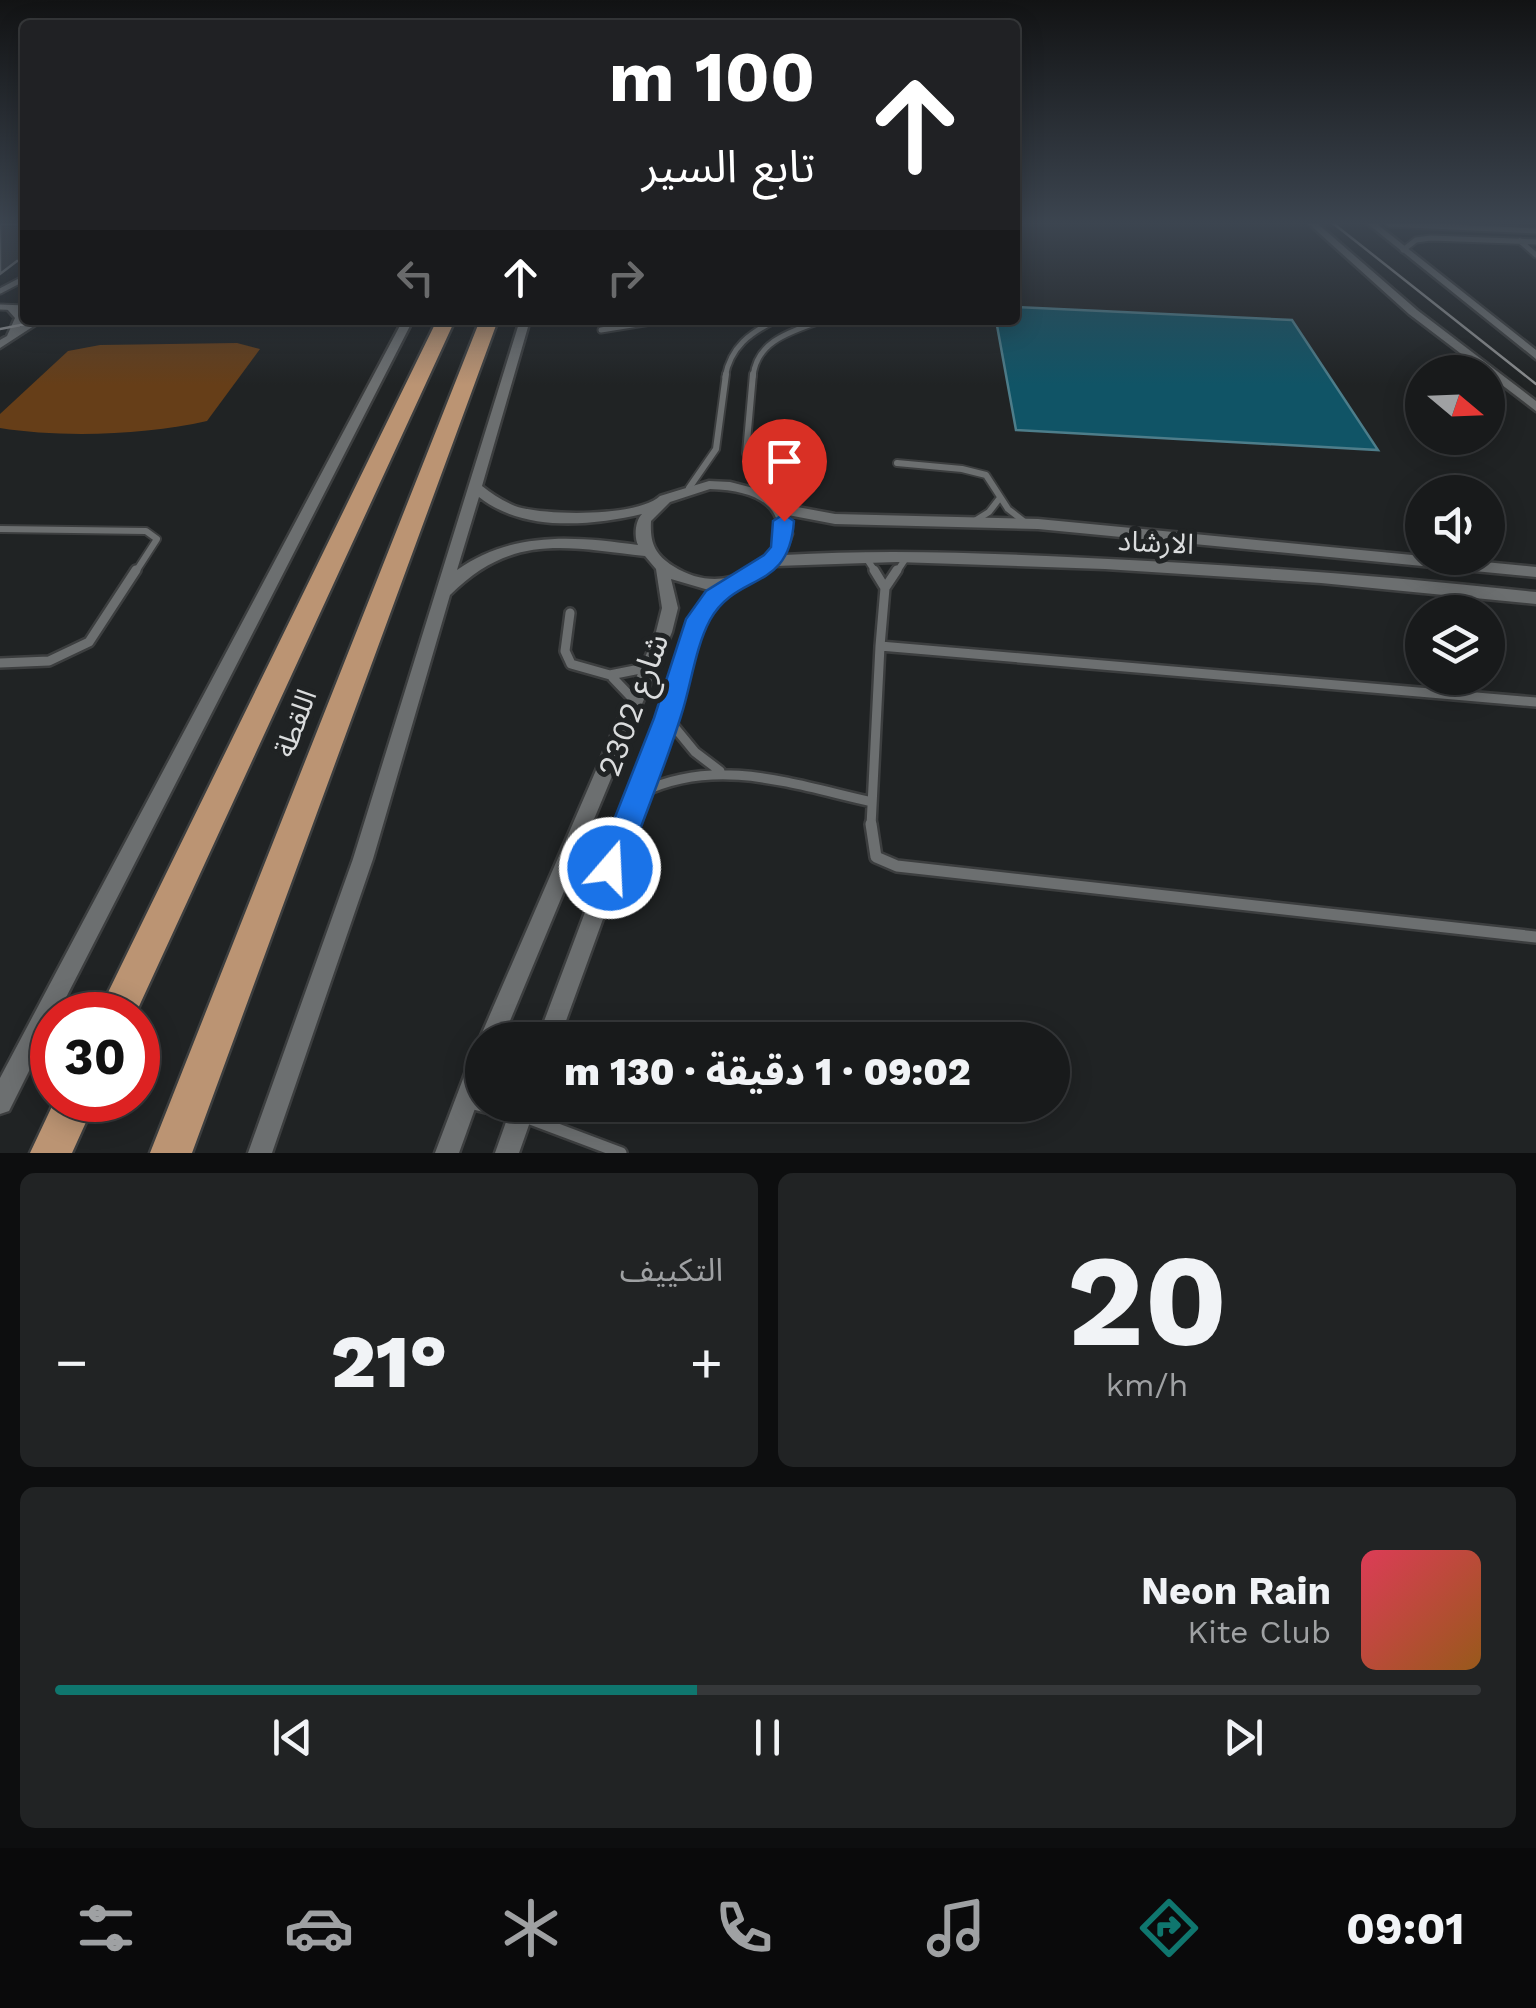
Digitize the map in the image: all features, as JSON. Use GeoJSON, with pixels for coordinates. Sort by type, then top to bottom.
{"type":"FeatureCollection","features":[{"type":"Feature","properties":{"kind":"main road","name":"اللقطة"},"geometry":{"type":"LineString","coordinates":[[127,992],[444,325]]}},
{"type":"Feature","properties":{"kind":"main road","name":"اللقطة"},"geometry":{"type":"LineString","coordinates":[[172,1153],[488,325]]}},
{"type":"Feature","properties":{"kind":"main road"},"geometry":{"type":"LineString","coordinates":[[50,1153],[65,1122]]}},
{"type":"Feature","properties":{"kind":"street"},"geometry":{"type":"LineString","coordinates":[[1374,278],[1536,407]]}},
{"type":"Feature","properties":{"kind":"street"},"geometry":{"type":"LineString","coordinates":[[1438,278],[1536,356]]}},
{"type":"Feature","properties":{"kind":"street"},"geometry":{"type":"LineString","coordinates":[[4,341],[20,318],[12,308]]}},
{"type":"Feature","properties":{"kind":"street"},"geometry":{"type":"LineString","coordinates":[[4,341],[30,325]]}},
{"type":"Feature","properties":{"kind":"street"},"geometry":{"type":"LineString","coordinates":[[0,1102],[405,325]]}},
{"type":"Feature","properties":{"kind":"street"},"geometry":{"type":"LineString","coordinates":[[260,1153],[363,859],[438,599],[523,325]]}},
{"type":"Feature","properties":{"kind":"street"},"geometry":{"type":"LineString","coordinates":[[474,487],[496,505],[530,515],[604,515],[655,506],[689,488],[729,485],[764,497],[777,508],[786,534],[772,561],[742,578],[700,583],[662,571],[644,551],[642,528],[655,506]]}},
{"type":"Feature","properties":{"kind":"street","name":"الارشاد"},"geometry":{"type":"LineString","coordinates":[[777,508],[834,519],[1028,524],[1536,572]]}},
{"type":"Feature","properties":{"kind":"street"},"geometry":{"type":"LineString","coordinates":[[438,599],[463,569],[510,548],[584,545],[644,551]]}},
{"type":"Feature","properties":{"kind":"street","name":"الارشاد"},"geometry":{"type":"LineString","coordinates":[[772,561],[865,556],[1174,568],[1536,598]]}},
{"type":"Feature","properties":{"kind":"street","name":"شارع 2302"},"geometry":{"type":"LineString","coordinates":[[498,1022],[669,618],[670,598],[662,571]]}},
{"type":"Feature","properties":{"kind":"street","name":"شارع 2302"},"geometry":{"type":"LineString","coordinates":[[554,1022],[667,718],[698,619],[714,598],[742,578]]}},
{"type":"Feature","properties":{"kind":"street"},"geometry":{"type":"LineString","coordinates":[[447,1153],[464,1102]]}},
{"type":"Feature","properties":{"kind":"street"},"geometry":{"type":"LineString","coordinates":[[508,1153],[518,1122]]}},
{"type":"Feature","properties":{"kind":"lane"},"geometry":{"type":"LineString","coordinates":[[601,330],[647,325]]}},
{"type":"Feature","properties":{"kind":"lane"},"geometry":{"type":"LineString","coordinates":[[689,488],[704,471],[718,442],[728,359],[745,336],[766,325]]}},
{"type":"Feature","properties":{"kind":"lane"},"geometry":{"type":"LineString","coordinates":[[764,497],[746,453],[754,363],[778,336],[809,325]]}},
{"type":"Feature","properties":{"kind":"lane"},"geometry":{"type":"LineString","coordinates":[[897,463],[981,473],[993,482],[998,499],[1008,512],[1028,524]]}},
{"type":"Feature","properties":{"kind":"lane"},"geometry":{"type":"LineString","coordinates":[[973,522],[989,512],[998,499]]}},
{"type":"Feature","properties":{"kind":"lane"},"geometry":{"type":"LineString","coordinates":[[0,529],[146,531],[157,539],[89,642],[49,661],[0,663]]}},
{"type":"Feature","properties":{"kind":"lane"},"geometry":{"type":"LineString","coordinates":[[865,556],[885,588]]}},
{"type":"Feature","properties":{"kind":"lane"},"geometry":{"type":"LineString","coordinates":[[907,557],[885,588],[872,802],[871,848],[876,857],[897,866],[1536,937]]}},
{"type":"Feature","properties":{"kind":"lane"},"geometry":{"type":"LineString","coordinates":[[570,614],[565,651],[567,660],[580,669],[610,675],[649,667]]}},
{"type":"Feature","properties":{"kind":"lane"},"geometry":{"type":"LineString","coordinates":[[880,646],[1536,702]]}},
{"type":"Feature","properties":{"kind":"lane"},"geometry":{"type":"LineString","coordinates":[[610,675],[634,700]]}},
{"type":"Feature","properties":{"kind":"lane"},"geometry":{"type":"LineString","coordinates":[[667,718],[694,752],[720,771]]}},
{"type":"Feature","properties":{"kind":"lane"},"geometry":{"type":"LineString","coordinates":[[636,796],[670,778],[720,771],[872,802]]}},
{"type":"Feature","properties":{"kind":"lane"},"geometry":{"type":"LineString","coordinates":[[550,1122],[621,1153]]}},
{"type":"Feature","properties":{"kind":"shaded area"},"geometry":{"type":"Polygon","coordinates":[[[237,343],[260,349],[207,421],[104,434],[0,428],[0,414],[68,351],[100,345],[237,343]]]}},
{"type":"Feature","properties":{"kind":"water"},"geometry":{"type":"Polygon","coordinates":[[[1020,307],[1292,320],[1378,450],[1016,430],[997,325],[1020,325],[1020,307]]]}},
{"type":"Feature","properties":{"kind":"tram line"},"geometry":{"type":"LineString","coordinates":[[1402,278],[1536,384]]}},
{"type":"Feature","properties":{"kind":"tram line"},"geometry":{"type":"LineString","coordinates":[[0,329],[21,325]]}},
{"type":"Feature","properties":{"kind":"route"},"geometry":{"type":"LineString","coordinates":[[610,868],[667,718],[698,619],[714,598],[772,561],[782,548],[784,521]]}}]}
